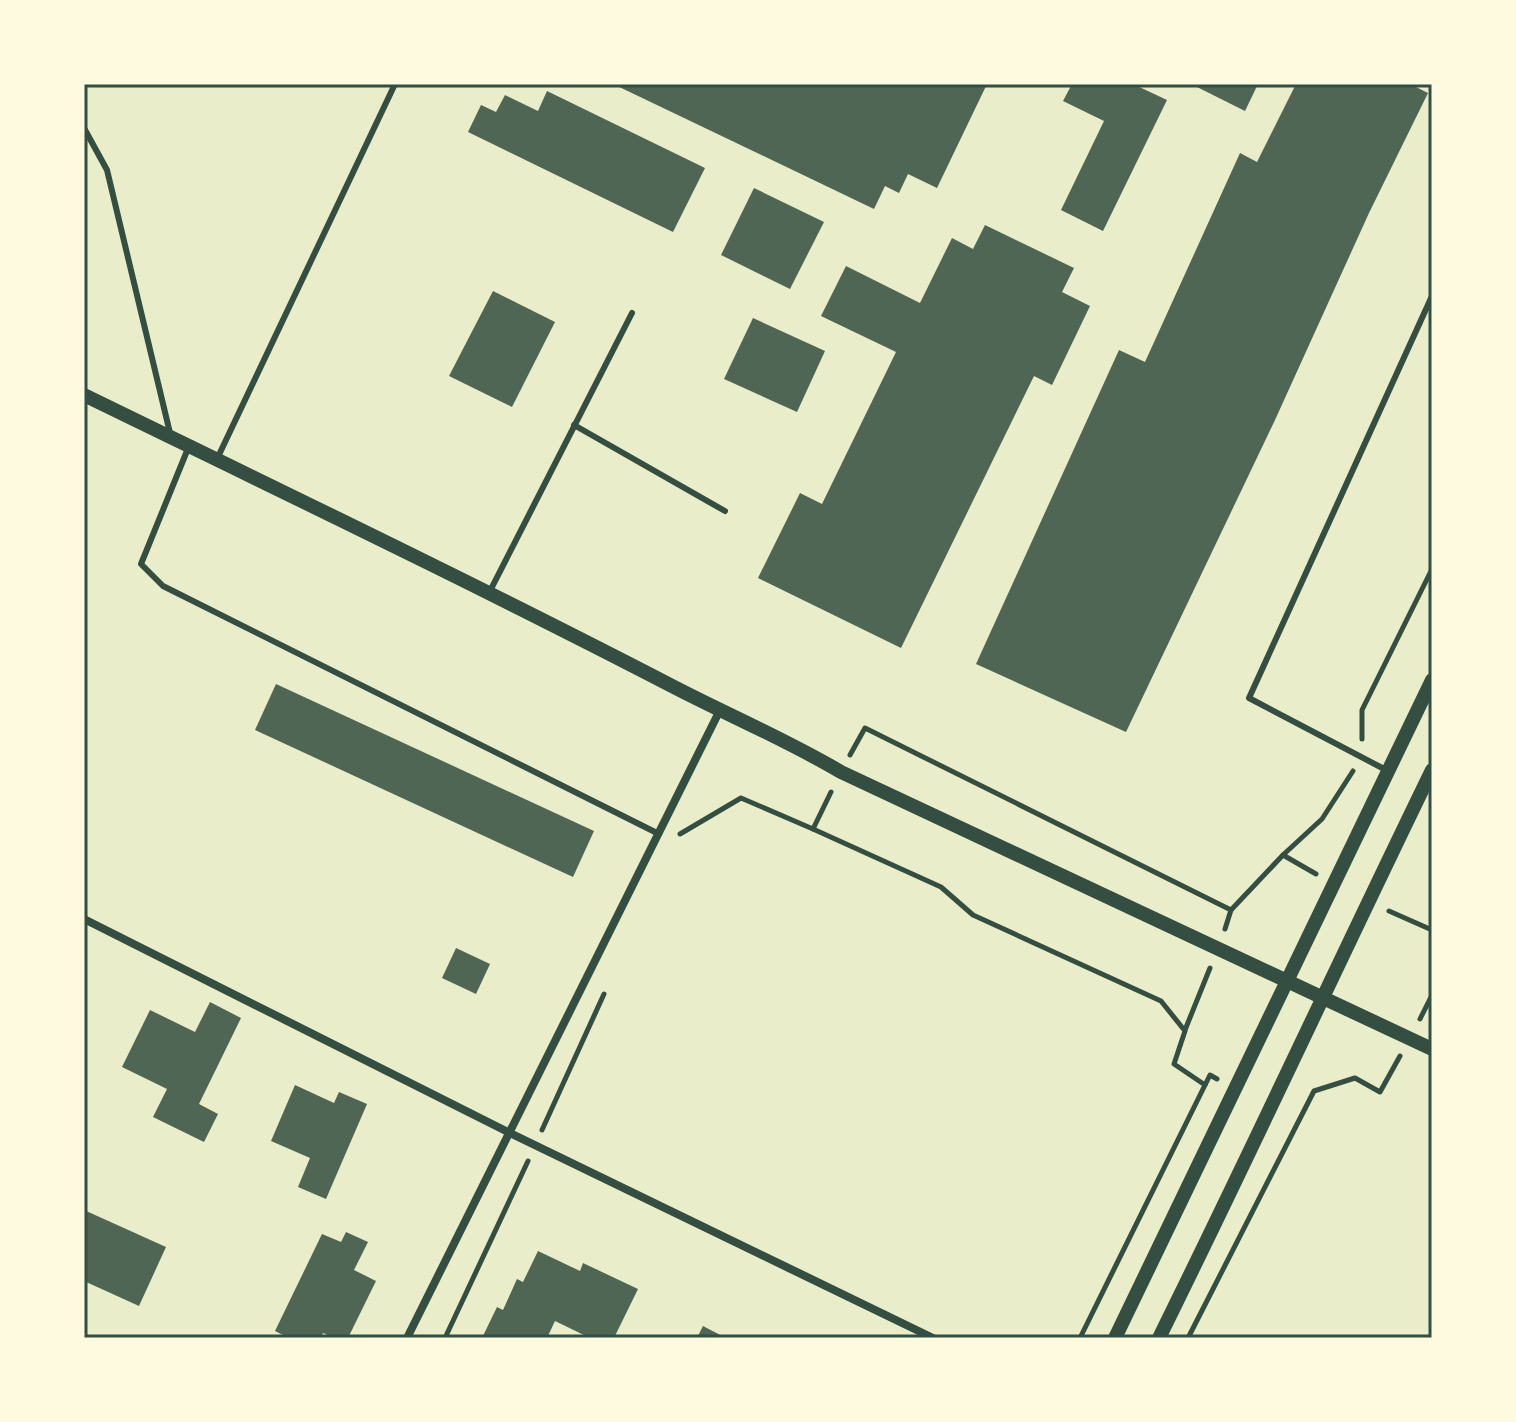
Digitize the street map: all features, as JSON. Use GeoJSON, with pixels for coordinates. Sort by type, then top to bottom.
{"type":"FeatureCollection","features":[{"type":"Feature","properties":{"kind":"street"},"geometry":{"type":"LineString","coordinates":[[84,395],[490,591],[804,750],[841,772],[1432,1049]]}},
{"type":"Feature","properties":{"kind":"street"},"geometry":{"type":"LineString","coordinates":[[1115,1338],[1432,680]]}},
{"type":"Feature","properties":{"kind":"street"},"geometry":{"type":"LineString","coordinates":[[407,1338],[720,710]]}},
{"type":"Feature","properties":{"kind":"street"},"geometry":{"type":"LineString","coordinates":[[1159,1338],[1432,770]]}},
{"type":"Feature","properties":{"kind":"street"},"geometry":{"type":"LineString","coordinates":[[84,919],[508,1132],[933,1338]]}},
{"type":"Feature","properties":{"kind":"lane"},"geometry":{"type":"LineString","coordinates":[[217,459],[395,84]]}},
{"type":"Feature","properties":{"kind":"lane"},"geometry":{"type":"LineString","coordinates":[[84,128],[107,170],[171,437]]}},
{"type":"Feature","properties":{"kind":"lane"},"geometry":{"type":"LineString","coordinates":[[1388,771],[1249,698],[1432,296]]}},
{"type":"Feature","properties":{"kind":"lane"},"geometry":{"type":"LineString","coordinates":[[490,591],[632,313]]}},
{"type":"Feature","properties":{"kind":"lane"},"geometry":{"type":"LineString","coordinates":[[574,425],[725,511]]}},
{"type":"Feature","properties":{"kind":"lane"},"geometry":{"type":"LineString","coordinates":[[189,445],[141,564],[163,586],[659,834]]}},
{"type":"Feature","properties":{"kind":"path"},"geometry":{"type":"LineString","coordinates":[[813,829],[865,728],[1231,910],[1322,819],[1362,758],[1362,710],[1432,569]]}},
{"type":"Feature","properties":{"kind":"path"},"geometry":{"type":"LineString","coordinates":[[676,837],[741,798],[941,887],[973,915],[1161,1001],[1185,1031],[1174,1064],[1205,1085],[1080,1338]]}},
{"type":"Feature","properties":{"kind":"path"},"geometry":{"type":"LineString","coordinates":[[445,1338],[605,991]]}},
{"type":"Feature","properties":{"kind":"path"},"geometry":{"type":"LineString","coordinates":[[1188,1338],[1314,1091],[1355,1078],[1380,1092],[1432,995]]}},
{"type":"Feature","properties":{"kind":"building"},"geometry":{"type":"Polygon","coordinates":[[[613,84],[987,84],[937,188],[908,174],[899,193],[885,186],[874,209],[613,84]]]}},
{"type":"Feature","properties":{"kind":"building"},"geometry":{"type":"Polygon","coordinates":[[[1072,84],[1133,84],[1167,100],[1103,231],[1061,210],[1104,121],[1063,101],[1072,84]]]}},
{"type":"Feature","properties":{"kind":"building"},"geometry":{"type":"Polygon","coordinates":[[[1191,84],[1258,84],[1245,111],[1191,84]]]}},
{"type":"Feature","properties":{"kind":"building"},"geometry":{"type":"Polygon","coordinates":[[[1296,84],[1410,84],[1428,93],[1126,732],[976,664],[1119,350],[1145,362],[1240,153],[1257,162],[1296,84]]]}},
{"type":"Feature","properties":{"kind":"building"},"geometry":{"type":"Polygon","coordinates":[[[547,91],[705,168],[673,232],[468,132],[481,105],[496,112],[505,95],[538,111],[547,91]]]}},
{"type":"Feature","properties":{"kind":"building"},"geometry":{"type":"Polygon","coordinates":[[[754,188],[824,222],[790,289],[721,255],[754,188]]]}},
{"type":"Feature","properties":{"kind":"building"},"geometry":{"type":"Polygon","coordinates":[[[985,225],[1074,268],[1062,292],[1090,306],[1052,385],[1034,376],[901,648],[758,578],[800,493],[822,504],[896,352],[821,316],[846,266],[920,303],[952,238],[973,249],[985,225]]]}},
{"type":"Feature","properties":{"kind":"building"},"geometry":{"type":"Polygon","coordinates":[[[493,291],[555,322],[512,407],[449,376],[493,291]]]}},
{"type":"Feature","properties":{"kind":"building"},"geometry":{"type":"Polygon","coordinates":[[[753,318],[825,351],[797,412],[724,379],[753,318]]]}},
{"type":"Feature","properties":{"kind":"building"},"geometry":{"type":"Polygon","coordinates":[[[276,684],[594,831],[573,877],[255,730],[276,684]]]}},
{"type":"Feature","properties":{"kind":"building"},"geometry":{"type":"Polygon","coordinates":[[[456,948],[490,964],[476,994],[442,978],[456,948]]]}},
{"type":"Feature","properties":{"kind":"building"},"geometry":{"type":"Polygon","coordinates":[[[210,1002],[241,1018],[199,1104],[218,1114],[204,1142],[153,1117],[167,1089],[122,1067],[150,1010],[195,1032],[210,1002]]]}},
{"type":"Feature","properties":{"kind":"building"},"geometry":{"type":"Polygon","coordinates":[[[295,1085],[334,1103],[339,1092],[367,1104],[326,1199],[298,1187],[310,1158],[271,1141],[295,1085]]]}},
{"type":"Feature","properties":{"kind":"building"},"geometry":{"type":"Polygon","coordinates":[[[84,1210],[166,1247],[139,1306],[84,1281],[84,1210]]]}},
{"type":"Feature","properties":{"kind":"building"},"geometry":{"type":"Polygon","coordinates":[[[346,1232],[368,1242],[354,1270],[376,1281],[348,1338],[335,1338],[323,1333],[321,1338],[289,1338],[275,1331],[322,1234],[341,1242],[346,1232]]]}},
{"type":"Feature","properties":{"kind":"building"},"geometry":{"type":"Polygon","coordinates":[[[538,1251],[580,1271],[583,1263],[638,1289],[614,1338],[590,1338],[555,1321],[547,1338],[482,1338],[497,1307],[503,1310],[517,1279],[523,1282],[538,1251]]]}},
{"type":"Feature","properties":{"kind":"building"},"geometry":{"type":"Polygon","coordinates":[[[703,1326],[726,1338],[697,1338],[703,1326]]]}}]}
